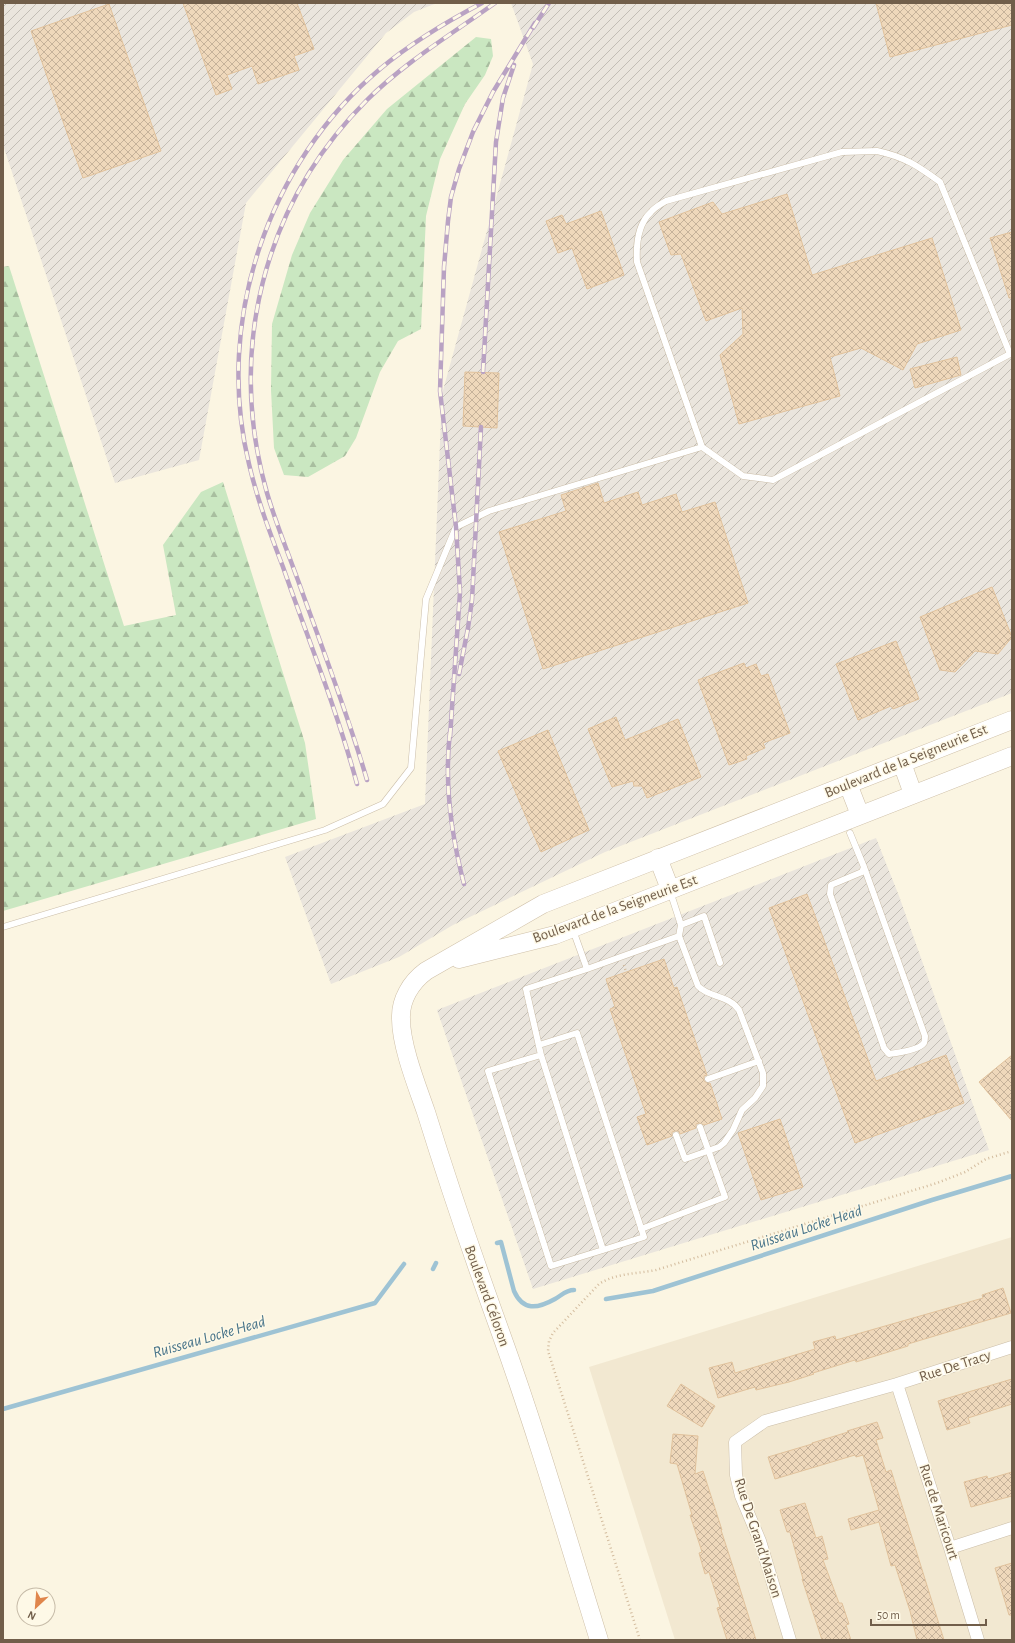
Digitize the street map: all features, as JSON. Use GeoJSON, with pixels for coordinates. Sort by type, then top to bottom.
{"type":"FeatureCollection","features":[{"type":"Feature","properties":{"kind":"main road","name":"Boulevard de la Seigneurie Est"},"geometry":{"type":"LineString","coordinates":[[438,964],[543,904],[1012,720]]}},
{"type":"Feature","properties":{"kind":"main road","name":"Boulevard de la Seigneurie Est"},"geometry":{"type":"LineString","coordinates":[[438,964],[555,935],[1012,756]]}},
{"type":"Feature","properties":{"kind":"main road"},"geometry":{"type":"LineString","coordinates":[[902,763],[914,794]]}},
{"type":"Feature","properties":{"kind":"main road"},"geometry":{"type":"LineString","coordinates":[[848,784],[860,815]]}},
{"type":"Feature","properties":{"kind":"main road"},"geometry":{"type":"LineString","coordinates":[[658,858],[670,889]]}},
{"type":"Feature","properties":{"kind":"main road","name":"Boulevard Céloron"},"geometry":{"type":"LineString","coordinates":[[438,964],[422,974],[406,994],[401,1012],[403,1034],[420,1096],[456,1209],[521,1389],[599,1640]]}},
{"type":"Feature","properties":{"kind":"street","name":"Rue De Tracy"},"geometry":{"type":"LineString","coordinates":[[898,1384],[1012,1347]]}},
{"type":"Feature","properties":{"kind":"street","name":"Rue de Maricourt"},"geometry":{"type":"LineString","coordinates":[[898,1384],[978,1640]]}},
{"type":"Feature","properties":{"kind":"street","name":"Rue De Grand'Maison"},"geometry":{"type":"LineString","coordinates":[[790,1640],[760,1541],[741,1496],[736,1475],[735,1442],[764,1421],[898,1384]]}},
{"type":"Feature","properties":{"kind":"street"},"geometry":{"type":"LineString","coordinates":[[950,1548],[1012,1528]]}},
{"type":"Feature","properties":{"kind":"lane"},"geometry":{"type":"LineString","coordinates":[[877,151],[897,156],[918,166],[940,182],[1011,353],[773,480],[743,476],[702,447],[637,262],[637,241],[642,223],[651,211],[666,201],[842,152],[877,151]]}},
{"type":"Feature","properties":{"kind":"lane"},"geometry":{"type":"LineString","coordinates":[[3,928],[325,830],[383,804],[411,768],[426,600],[456,527],[489,511],[702,447]]}},
{"type":"Feature","properties":{"kind":"lane"},"geometry":{"type":"LineString","coordinates":[[850,833],[864,867],[925,1036],[924,1043],[899,1053],[889,1054],[884,1048],[830,894],[831,885],[862,872],[864,867]]}},
{"type":"Feature","properties":{"kind":"lane"},"geometry":{"type":"LineString","coordinates":[[670,889],[681,925],[679,936],[698,986],[724,998],[736,1006],[763,1072],[763,1086],[755,1098],[742,1110],[733,1130],[724,1144],[720,1147],[685,1159],[676,1135]]}},
{"type":"Feature","properties":{"kind":"lane"},"geometry":{"type":"LineString","coordinates":[[681,925],[704,916],[720,963]]}},
{"type":"Feature","properties":{"kind":"lane"},"geometry":{"type":"LineString","coordinates":[[572,928],[587,969]]}},
{"type":"Feature","properties":{"kind":"lane"},"geometry":{"type":"LineString","coordinates":[[603,1250],[541,1055],[526,989],[679,936]]}},
{"type":"Feature","properties":{"kind":"lane"},"geometry":{"type":"LineString","coordinates":[[539,1045],[577,1033],[644,1237],[551,1266],[488,1071],[541,1055]]}},
{"type":"Feature","properties":{"kind":"lane"},"geometry":{"type":"LineString","coordinates":[[708,1079],[759,1061]]}},
{"type":"Feature","properties":{"kind":"lane"},"geometry":{"type":"LineString","coordinates":[[642,1228],[725,1197],[700,1127]]}},
{"type":"Feature","properties":{"kind":"path"},"geometry":{"type":"LineString","coordinates":[[640,1640],[548,1346],[553,1333],[599,1284],[607,1279],[626,1274],[656,1270],[937,1183],[965,1172],[986,1160],[1012,1151]]}},
{"type":"Feature","properties":{"kind":"shaded area"},"geometry":{"type":"Polygon","coordinates":[[[3,3],[437,3],[414,12],[386,33],[246,203],[199,460],[115,483],[3,145],[3,3]]]}},
{"type":"Feature","properties":{"kind":"shaded area"},"geometry":{"type":"Polygon","coordinates":[[[511,3],[1012,3],[1012,693],[605,852],[453,925],[399,957],[331,984],[285,857],[425,804],[442,394],[533,64],[511,3]]]}},
{"type":"Feature","properties":{"kind":"shaded area"},"geometry":{"type":"Polygon","coordinates":[[[876,838],[899,896],[989,1150],[533,1289],[437,1010],[876,838]]]}},
{"type":"Feature","properties":{"kind":"shaded area"},"geometry":{"type":"Polygon","coordinates":[[[1012,1237],[1012,1640],[675,1640],[589,1367],[1012,1237]]]}},
{"type":"Feature","properties":{"kind":"green space"},"geometry":{"type":"Polygon","coordinates":[[[476,37],[491,39],[493,56],[485,75],[465,104],[440,159],[426,216],[421,329],[398,341],[380,372],[356,438],[345,456],[308,477],[284,475],[274,448],[271,390],[272,324],[292,255],[310,213],[343,160],[387,109],[476,37]]]}},
{"type":"Feature","properties":{"kind":"green space"},"geometry":{"type":"Polygon","coordinates":[[[9,266],[124,626],[176,615],[163,545],[201,492],[223,482],[305,743],[316,819],[3,911],[3,267],[9,266]]]}},
{"type":"Feature","properties":{"kind":"building"},"geometry":{"type":"Polygon","coordinates":[[[183,3],[297,3],[314,49],[294,56],[299,70],[258,84],[252,66],[227,75],[232,89],[216,95],[183,3]]]}},
{"type":"Feature","properties":{"kind":"building"},"geometry":{"type":"Polygon","coordinates":[[[876,3],[1012,3],[1012,25],[890,57],[876,3]]]}},
{"type":"Feature","properties":{"kind":"building"},"geometry":{"type":"Polygon","coordinates":[[[109,4],[161,151],[83,178],[31,31],[109,4]]]}},
{"type":"Feature","properties":{"kind":"building"},"geometry":{"type":"Polygon","coordinates":[[[787,194],[812,275],[932,238],[961,330],[917,344],[903,370],[861,348],[830,357],[840,396],[739,424],[720,355],[743,334],[742,308],[706,321],[681,254],[671,255],[659,222],[713,202],[722,214],[787,194]]]}},
{"type":"Feature","properties":{"kind":"building"},"geometry":{"type":"Polygon","coordinates":[[[601,211],[624,275],[587,289],[572,248],[558,253],[546,221],[562,215],[566,224],[601,211]]]}},
{"type":"Feature","properties":{"kind":"building"},"geometry":{"type":"Polygon","coordinates":[[[1012,232],[1012,298],[1009,298],[990,238],[1012,232]]]}},
{"type":"Feature","properties":{"kind":"building"},"geometry":{"type":"Polygon","coordinates":[[[957,357],[961,375],[915,388],[910,369],[957,357]]]}},
{"type":"Feature","properties":{"kind":"building"},"geometry":{"type":"Polygon","coordinates":[[[465,372],[499,373],[497,428],[463,426],[465,372]]]}},
{"type":"Feature","properties":{"kind":"building"},"geometry":{"type":"Polygon","coordinates":[[[598,483],[604,503],[638,492],[642,505],[676,494],[682,512],[715,502],[748,603],[543,669],[499,532],[566,511],[561,495],[598,483]]]}},
{"type":"Feature","properties":{"kind":"building"},"geometry":{"type":"Polygon","coordinates":[[[992,587],[1012,637],[998,654],[975,651],[955,672],[940,670],[920,617],[992,587]]]}},
{"type":"Feature","properties":{"kind":"building"},"geometry":{"type":"Polygon","coordinates":[[[896,641],[919,699],[893,709],[891,706],[858,720],[836,664],[896,641]]]}},
{"type":"Feature","properties":{"kind":"building"},"geometry":{"type":"Polygon","coordinates":[[[744,663],[746,668],[756,664],[761,676],[768,674],[790,733],[763,743],[765,748],[746,756],[747,759],[729,765],[698,680],[744,663]]]}},
{"type":"Feature","properties":{"kind":"building"},"geometry":{"type":"Polygon","coordinates":[[[616,717],[625,740],[678,719],[701,777],[647,798],[642,786],[634,786],[633,781],[612,787],[588,729],[616,717]]]}},
{"type":"Feature","properties":{"kind":"building"},"geometry":{"type":"Polygon","coordinates":[[[548,730],[589,830],[541,852],[498,751],[548,730]]]}},
{"type":"Feature","properties":{"kind":"building"},"geometry":{"type":"Polygon","coordinates":[[[807,894],[876,1081],[946,1055],[964,1103],[855,1143],[769,908],[807,894]]]}},
{"type":"Feature","properties":{"kind":"building"},"geometry":{"type":"Polygon","coordinates":[[[664,959],[674,988],[677,987],[707,1075],[704,1076],[704,1081],[710,1083],[722,1119],[704,1125],[699,1123],[696,1124],[696,1128],[680,1134],[679,1131],[672,1132],[672,1136],[647,1145],[637,1117],[646,1114],[610,1009],[615,1007],[606,979],[664,959]]]}},
{"type":"Feature","properties":{"kind":"building"},"geometry":{"type":"Polygon","coordinates":[[[1012,1055],[1012,1121],[979,1082],[1012,1055]]]}},
{"type":"Feature","properties":{"kind":"building"},"geometry":{"type":"Polygon","coordinates":[[[780,1119],[803,1187],[761,1200],[738,1133],[780,1119]]]}},
{"type":"Feature","properties":{"kind":"building"},"geometry":{"type":"Polygon","coordinates":[[[1003,1288],[1011,1313],[908,1344],[908,1346],[856,1362],[855,1360],[813,1373],[814,1374],[789,1382],[756,1390],[755,1387],[718,1398],[709,1368],[732,1362],[735,1373],[815,1349],[813,1342],[835,1336],[836,1340],[983,1298],[982,1295],[1003,1288]]]}},
{"type":"Feature","properties":{"kind":"building"},"geometry":{"type":"Polygon","coordinates":[[[1012,1379],[1012,1404],[968,1418],[970,1423],[947,1430],[938,1401],[1012,1379]]]}},
{"type":"Feature","properties":{"kind":"building"},"geometry":{"type":"Polygon","coordinates":[[[681,1384],[715,1406],[702,1427],[667,1406],[681,1384]]]}},
{"type":"Feature","properties":{"kind":"building"},"geometry":{"type":"Polygon","coordinates":[[[877,1422],[883,1438],[876,1440],[886,1472],[891,1470],[944,1640],[917,1640],[910,1611],[895,1565],[891,1566],[879,1522],[851,1530],[848,1519],[879,1510],[863,1455],[856,1457],[855,1455],[775,1479],[768,1457],[877,1422]]]}},
{"type":"Feature","properties":{"kind":"building"},"geometry":{"type":"Polygon","coordinates":[[[673,1434],[698,1436],[695,1474],[703,1471],[756,1640],[727,1640],[717,1608],[720,1607],[709,1572],[705,1574],[699,1553],[702,1552],[690,1515],[692,1515],[677,1464],[670,1463],[673,1434]]]}},
{"type":"Feature","properties":{"kind":"building"},"geometry":{"type":"Polygon","coordinates":[[[1012,1472],[1012,1496],[971,1507],[964,1482],[987,1476],[988,1479],[1012,1472]]]}},
{"type":"Feature","properties":{"kind":"building"},"geometry":{"type":"Polygon","coordinates":[[[805,1503],[816,1538],[822,1536],[828,1559],[823,1560],[839,1603],[842,1603],[849,1624],[846,1625],[851,1640],[822,1640],[802,1579],[790,1532],[787,1532],[780,1510],[805,1503]]]}},
{"type":"Feature","properties":{"kind":"building"},"geometry":{"type":"Polygon","coordinates":[[[1012,1563],[1012,1615],[1009,1615],[995,1568],[1012,1563]]]}},
{"type":"Feature","properties":{"kind":"waterway","name":"Ruisseau Locke Head"},"geometry":{"type":"LineString","coordinates":[[606,1299],[653,1291],[932,1200],[1012,1176]]}},
{"type":"Feature","properties":{"kind":"waterway","name":"Ruisseau Locke Head"},"geometry":{"type":"LineString","coordinates":[[497,1243],[501,1242],[514,1291],[526,1305],[542,1305],[566,1292],[574,1290]]}},
{"type":"Feature","properties":{"kind":"waterway","name":"Ruisseau Locke Head"},"geometry":{"type":"LineString","coordinates":[[433,1269],[436,1263]]}},
{"type":"Feature","properties":{"kind":"waterway","name":"Ruisseau Locke Head"},"geometry":{"type":"LineString","coordinates":[[3,1409],[375,1303],[404,1264]]}},
{"type":"Feature","properties":{"kind":"railway"},"geometry":{"type":"LineString","coordinates":[[357,784],[331,702],[264,516],[249,464],[240,410],[239,355],[246,301],[259,248],[280,198],[307,150],[341,107],[380,69],[404,50],[442,25],[482,3]]}},
{"type":"Feature","properties":{"kind":"railway"},"geometry":{"type":"LineString","coordinates":[[367,780],[344,707],[278,528],[267,493],[256,440],[251,387],[253,334],[263,283],[279,233],[301,186],[331,141],[367,100],[397,73],[495,3]]}},
{"type":"Feature","properties":{"kind":"railway"},"geometry":{"type":"LineString","coordinates":[[533,28],[549,3]]}},
{"type":"Feature","properties":{"kind":"railway"},"geometry":{"type":"LineString","coordinates":[[450,737],[460,592],[456,527],[440,391],[444,267],[448,221],[451,197],[459,169],[473,132],[493,92],[535,23]]}},
{"type":"Feature","properties":{"kind":"railway"},"geometry":{"type":"LineString","coordinates":[[483,372],[496,142],[503,98],[514,65]]}},
{"type":"Feature","properties":{"kind":"railway"},"geometry":{"type":"LineString","coordinates":[[459,674],[472,600],[481,427]]}},
{"type":"Feature","properties":{"kind":"railway"},"geometry":{"type":"LineString","coordinates":[[450,732],[448,751],[448,789],[455,846],[464,884]]}}]}
